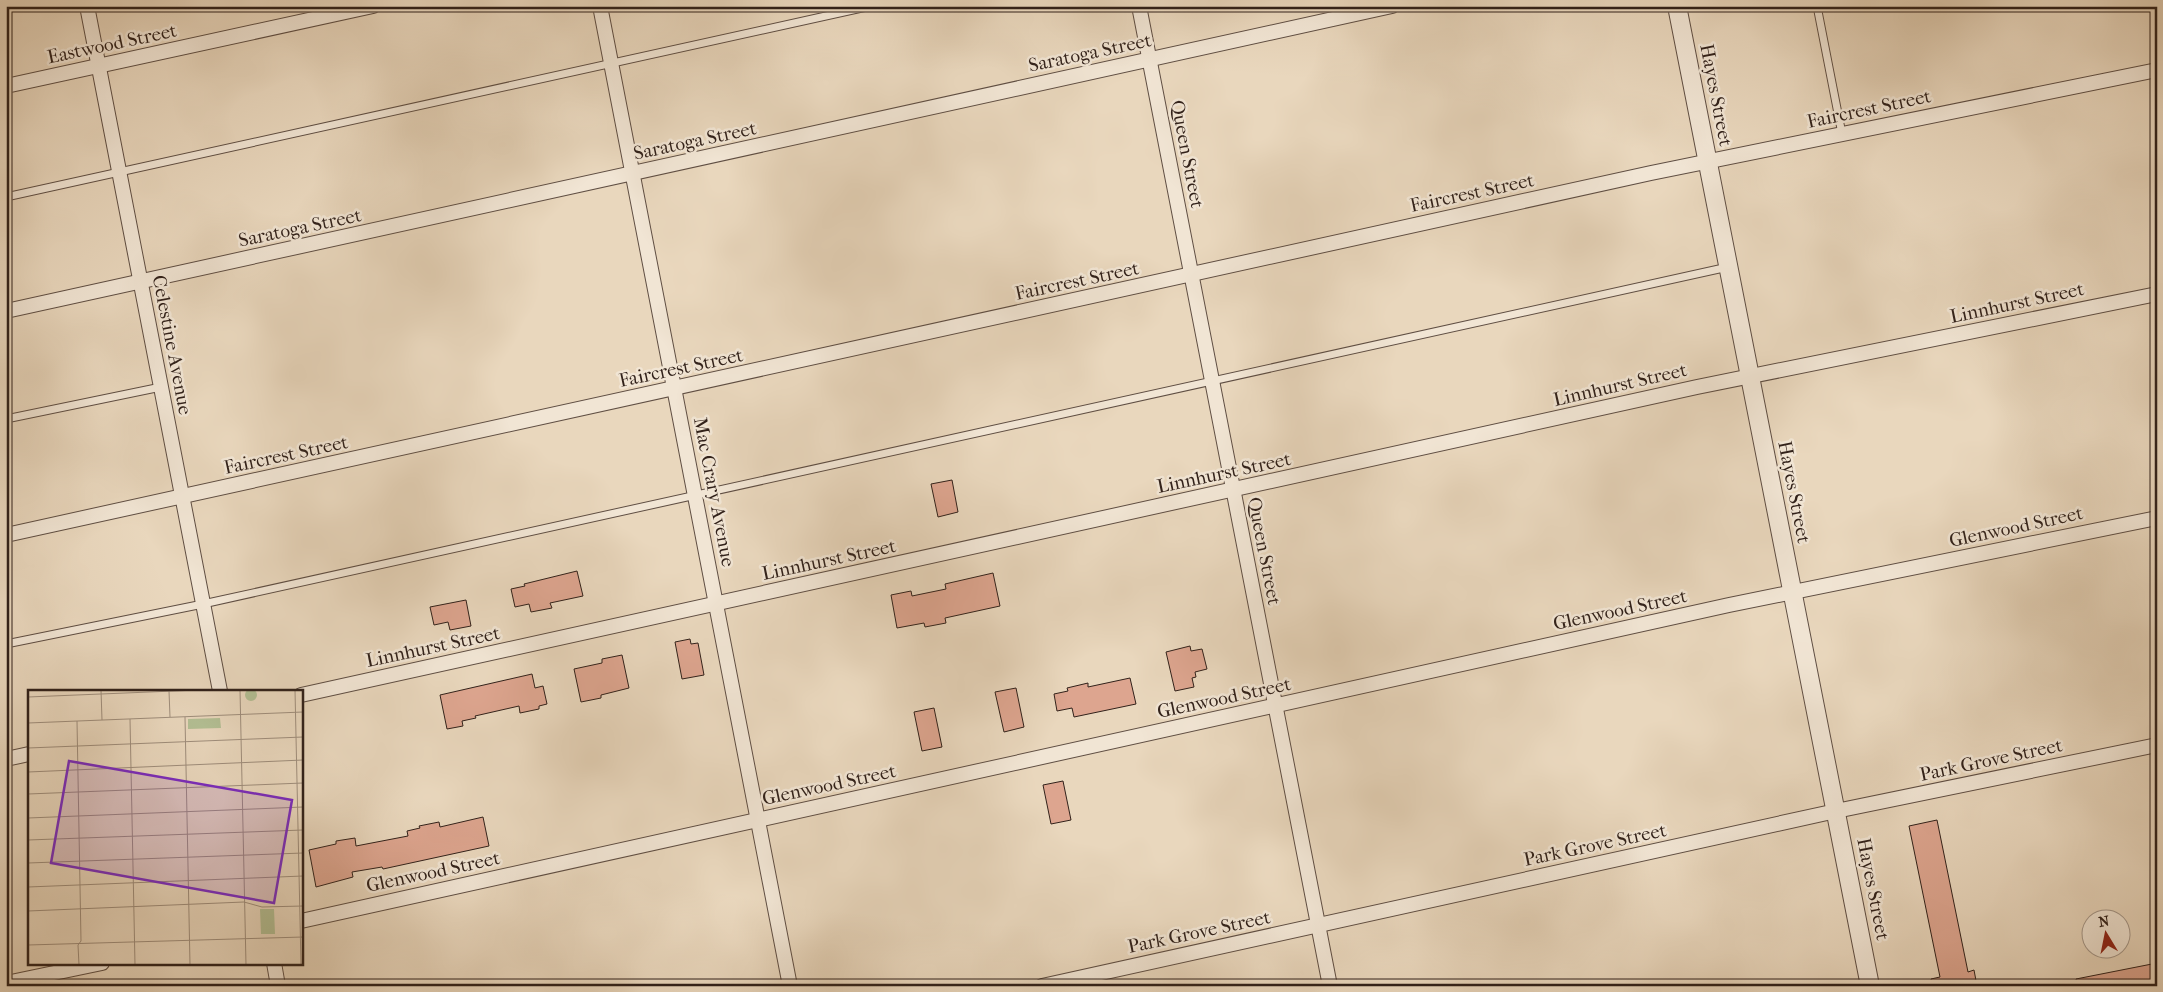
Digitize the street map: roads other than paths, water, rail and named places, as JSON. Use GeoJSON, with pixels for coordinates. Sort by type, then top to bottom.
{"type":"FeatureCollection","features":[{"type":"Feature","properties":{"kind":"street","name":"Celestine Avenue"},"geometry":{"type":"LineString","coordinates":[[87,6],[220,690]]}},
{"type":"Feature","properties":{"kind":"street","name":"Eastwood Street"},"geometry":{"type":"LineString","coordinates":[[6,86],[373,6]]}},
{"type":"Feature","properties":{"kind":"street","name":"Mac Crary Avenue"},"geometry":{"type":"LineString","coordinates":[[600,6],[790,986]]}},
{"type":"Feature","properties":{"kind":"street","name":"Queen Street"},"geometry":{"type":"LineString","coordinates":[[1139,6],[1330,986]]}},
{"type":"Feature","properties":{"kind":"street","name":"Saratoga Street"},"geometry":{"type":"LineString","coordinates":[[6,310],[141,282],[1392,6]]}},
{"type":"Feature","properties":{"kind":"street","name":"Hayes Street"},"geometry":{"type":"LineString","coordinates":[[1677,6],[1870,986]]}},
{"type":"Feature","properties":{"kind":"street","name":"Faircrest Street"},"geometry":{"type":"LineString","coordinates":[[6,535],[1708,161],[2157,70]]}},
{"type":"Feature","properties":{"kind":"street","name":"Linnhurst Street"},"geometry":{"type":"LineString","coordinates":[[302,695],[1750,377],[2157,294]]}},
{"type":"Feature","properties":{"kind":"street","name":"Glenwood Street"},"geometry":{"type":"LineString","coordinates":[[302,921],[1792,592],[2157,518]]}},
{"type":"Feature","properties":{"kind":"street","name":"Park Grove Street"},"geometry":{"type":"LineString","coordinates":[[1042,986],[1836,811],[2157,745]]}},
{"type":"Feature","properties":{"kind":"street"},"geometry":{"type":"LineString","coordinates":[[6,759],[28,754]]}},
{"type":"Feature","properties":{"kind":"street"},"geometry":{"type":"LineString","coordinates":[[6,984],[97,964]]}},
{"type":"Feature","properties":{"kind":"street"},"geometry":{"type":"LineString","coordinates":[[274,964],[278,986]]}},
{"type":"Feature","properties":{"kind":"lane"},"geometry":{"type":"LineString","coordinates":[[6,197],[871,6]]}},
{"type":"Feature","properties":{"kind":"lane"},"geometry":{"type":"LineString","coordinates":[[1817,6],[1842,134]]}},
{"type":"Feature","properties":{"kind":"lane"},"geometry":{"type":"LineString","coordinates":[[6,644],[203,604],[1728,266]]}},
{"type":"Feature","properties":{"kind":"lane"},"geometry":{"type":"LineString","coordinates":[[6,419],[162,387]]}}]}
